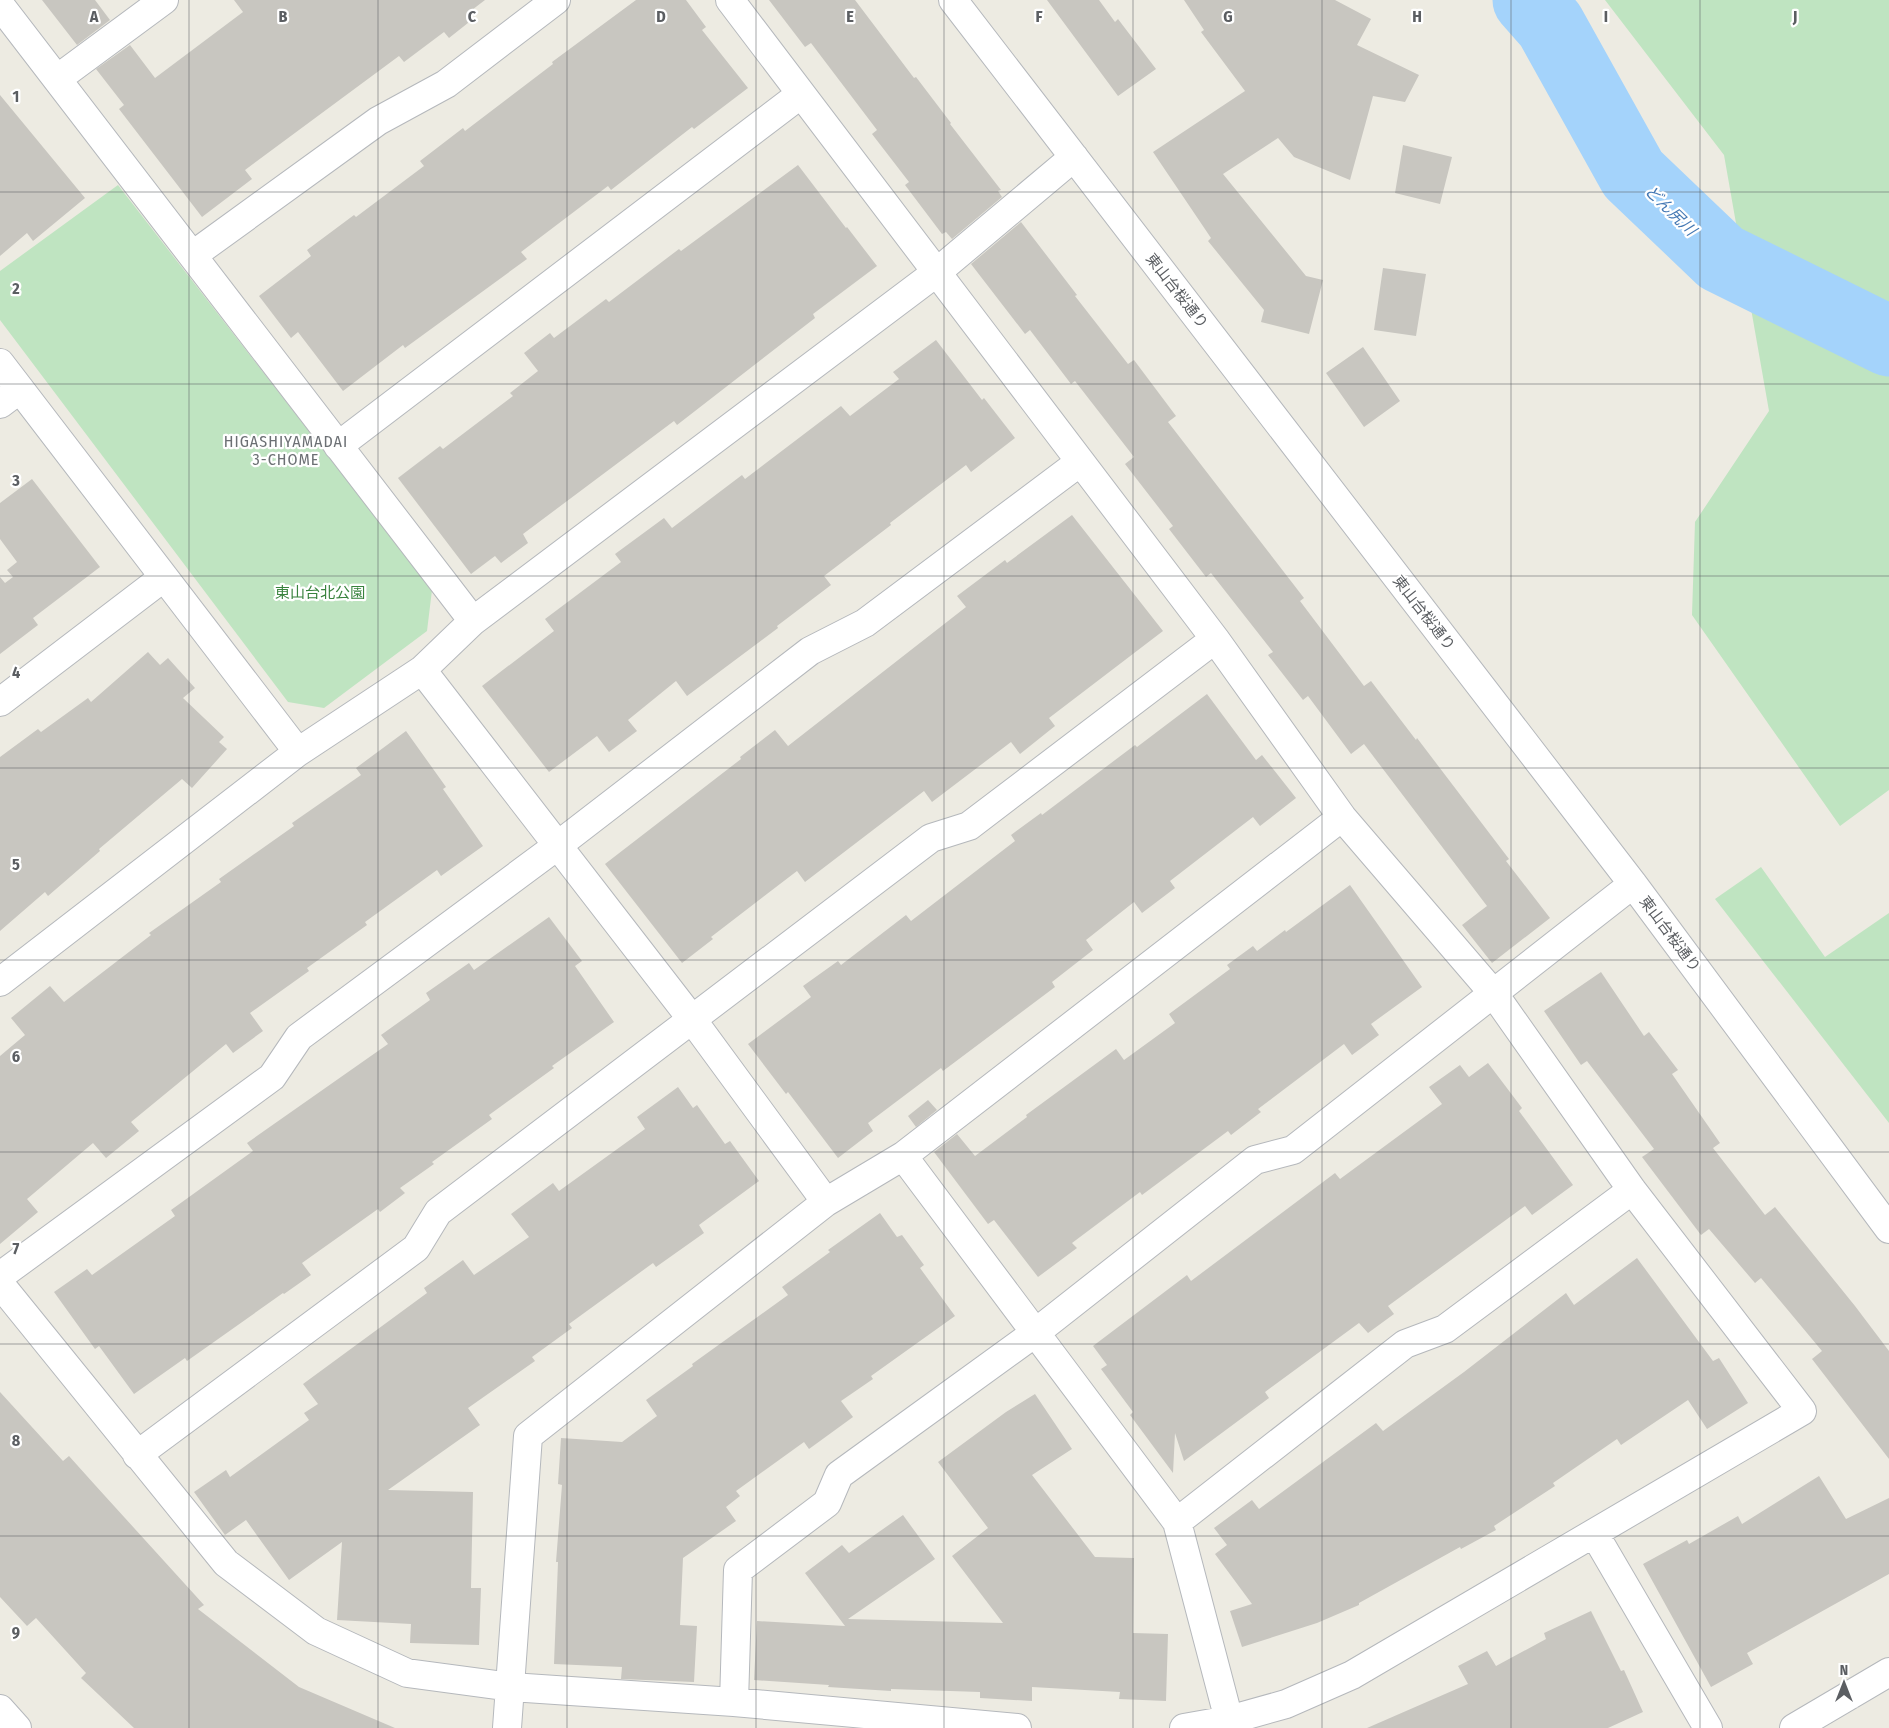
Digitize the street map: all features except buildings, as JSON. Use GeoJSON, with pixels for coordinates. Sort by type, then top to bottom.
{"type":"FeatureCollection","features":[{"type":"Feature","properties":{"kind":"street"},"geometry":{"type":"LineString","coordinates":[[57,79],[164,0]]}},
{"type":"Feature","properties":{"kind":"street"},"geometry":{"type":"LineString","coordinates":[[193,255],[378,121],[446,84],[556,0]]}},
{"type":"Feature","properties":{"kind":"street"},"geometry":{"type":"LineString","coordinates":[[730,0],[1215,639],[1342,817],[1494,994],[1632,1190],[1802,1411],[1352,1675],[1286,1704],[1229,1720],[1184,1728]]}},
{"type":"Feature","properties":{"kind":"street","name":"東山台桜通り"},"geometry":{"type":"LineString","coordinates":[[953,0],[1633,884],[1889,1229]]}},
{"type":"Feature","properties":{"kind":"street"},"geometry":{"type":"LineString","coordinates":[[0,5],[473,621]]}},
{"type":"Feature","properties":{"kind":"street"},"geometry":{"type":"LineString","coordinates":[[338,446],[801,94]]}},
{"type":"Feature","properties":{"kind":"street"},"geometry":{"type":"LineString","coordinates":[[0,982],[298,752],[422,670],[473,621],[937,272],[1074,157]]}},
{"type":"Feature","properties":{"kind":"street"},"geometry":{"type":"LineString","coordinates":[[0,363],[10,397],[164,577],[298,752]]}},
{"type":"Feature","properties":{"kind":"street"},"geometry":{"type":"LineString","coordinates":[[0,1276],[272,1077],[299,1038],[557,846],[810,651],[865,623],[1080,462]]}},
{"type":"Feature","properties":{"kind":"street"},"geometry":{"type":"LineString","coordinates":[[0,702],[164,577]]}},
{"type":"Feature","properties":{"kind":"street"},"geometry":{"type":"LineString","coordinates":[[138,1455],[416,1248],[438,1212],[691,1018],[931,838],[969,826],[1215,639]]}},
{"type":"Feature","properties":{"kind":"street"},"geometry":{"type":"LineString","coordinates":[[422,670],[691,1018],[826,1202]]}},
{"type":"Feature","properties":{"kind":"street"},"geometry":{"type":"LineString","coordinates":[[507,1728],[528,1436],[826,1202],[903,1156],[1342,817]]}},
{"type":"Feature","properties":{"kind":"street"},"geometry":{"type":"LineString","coordinates":[[734,1702],[738,1570],[827,1503],[839,1475],[1035,1332],[1255,1160],[1293,1150],[1633,884]]}},
{"type":"Feature","properties":{"kind":"street"},"geometry":{"type":"LineString","coordinates":[[903,1156],[1177,1522],[1229,1720]]}},
{"type":"Feature","properties":{"kind":"street"},"geometry":{"type":"LineString","coordinates":[[1177,1522],[1405,1344],[1445,1329],[1632,1190]]}},
{"type":"Feature","properties":{"kind":"street"},"geometry":{"type":"LineString","coordinates":[[0,1284],[226,1563],[316,1631],[407,1673],[511,1688],[734,1702],[1017,1728]]}},
{"type":"Feature","properties":{"kind":"street"},"geometry":{"type":"LineString","coordinates":[[1594,1533],[1708,1728]]}},
{"type":"Feature","properties":{"kind":"street"},"geometry":{"type":"LineString","coordinates":[[1794,1728],[1889,1672]]}},
{"type":"Feature","properties":{"kind":"street"},"geometry":{"type":"LineString","coordinates":[[0,1709],[17,1728]]}},
{"type":"Feature","properties":{"kind":"green space"},"geometry":{"type":"Polygon","coordinates":[[[1605,0],[1889,0],[1889,790],[1840,826],[1692,615],[1695,522],[1769,411],[1724,155],[1605,0]]]}},
{"type":"Feature","properties":{"kind":"green space","name":"東山台北公園"},"geometry":{"type":"Polygon","coordinates":[[[118,185],[432,590],[427,631],[324,708],[288,702],[0,320],[0,271],[118,185]]]}},
{"type":"Feature","properties":{"kind":"green space"},"geometry":{"type":"Polygon","coordinates":[[[1761,867],[1825,957],[1889,913],[1889,1123],[1715,899],[1761,867]]]}},
{"type":"Feature","properties":{"kind":"waterway","name":"どん尻川"},"geometry":{"type":"LineString","coordinates":[[1528,0],[1550,25],[1633,174],[1721,258],[1889,341]]}},
{"type":"Feature","properties":{"kind":"district","name":"HIGASHIYAMADAI 3-CHOME"},"geometry":{"type":"Point","coordinates":[286,450]}}]}
